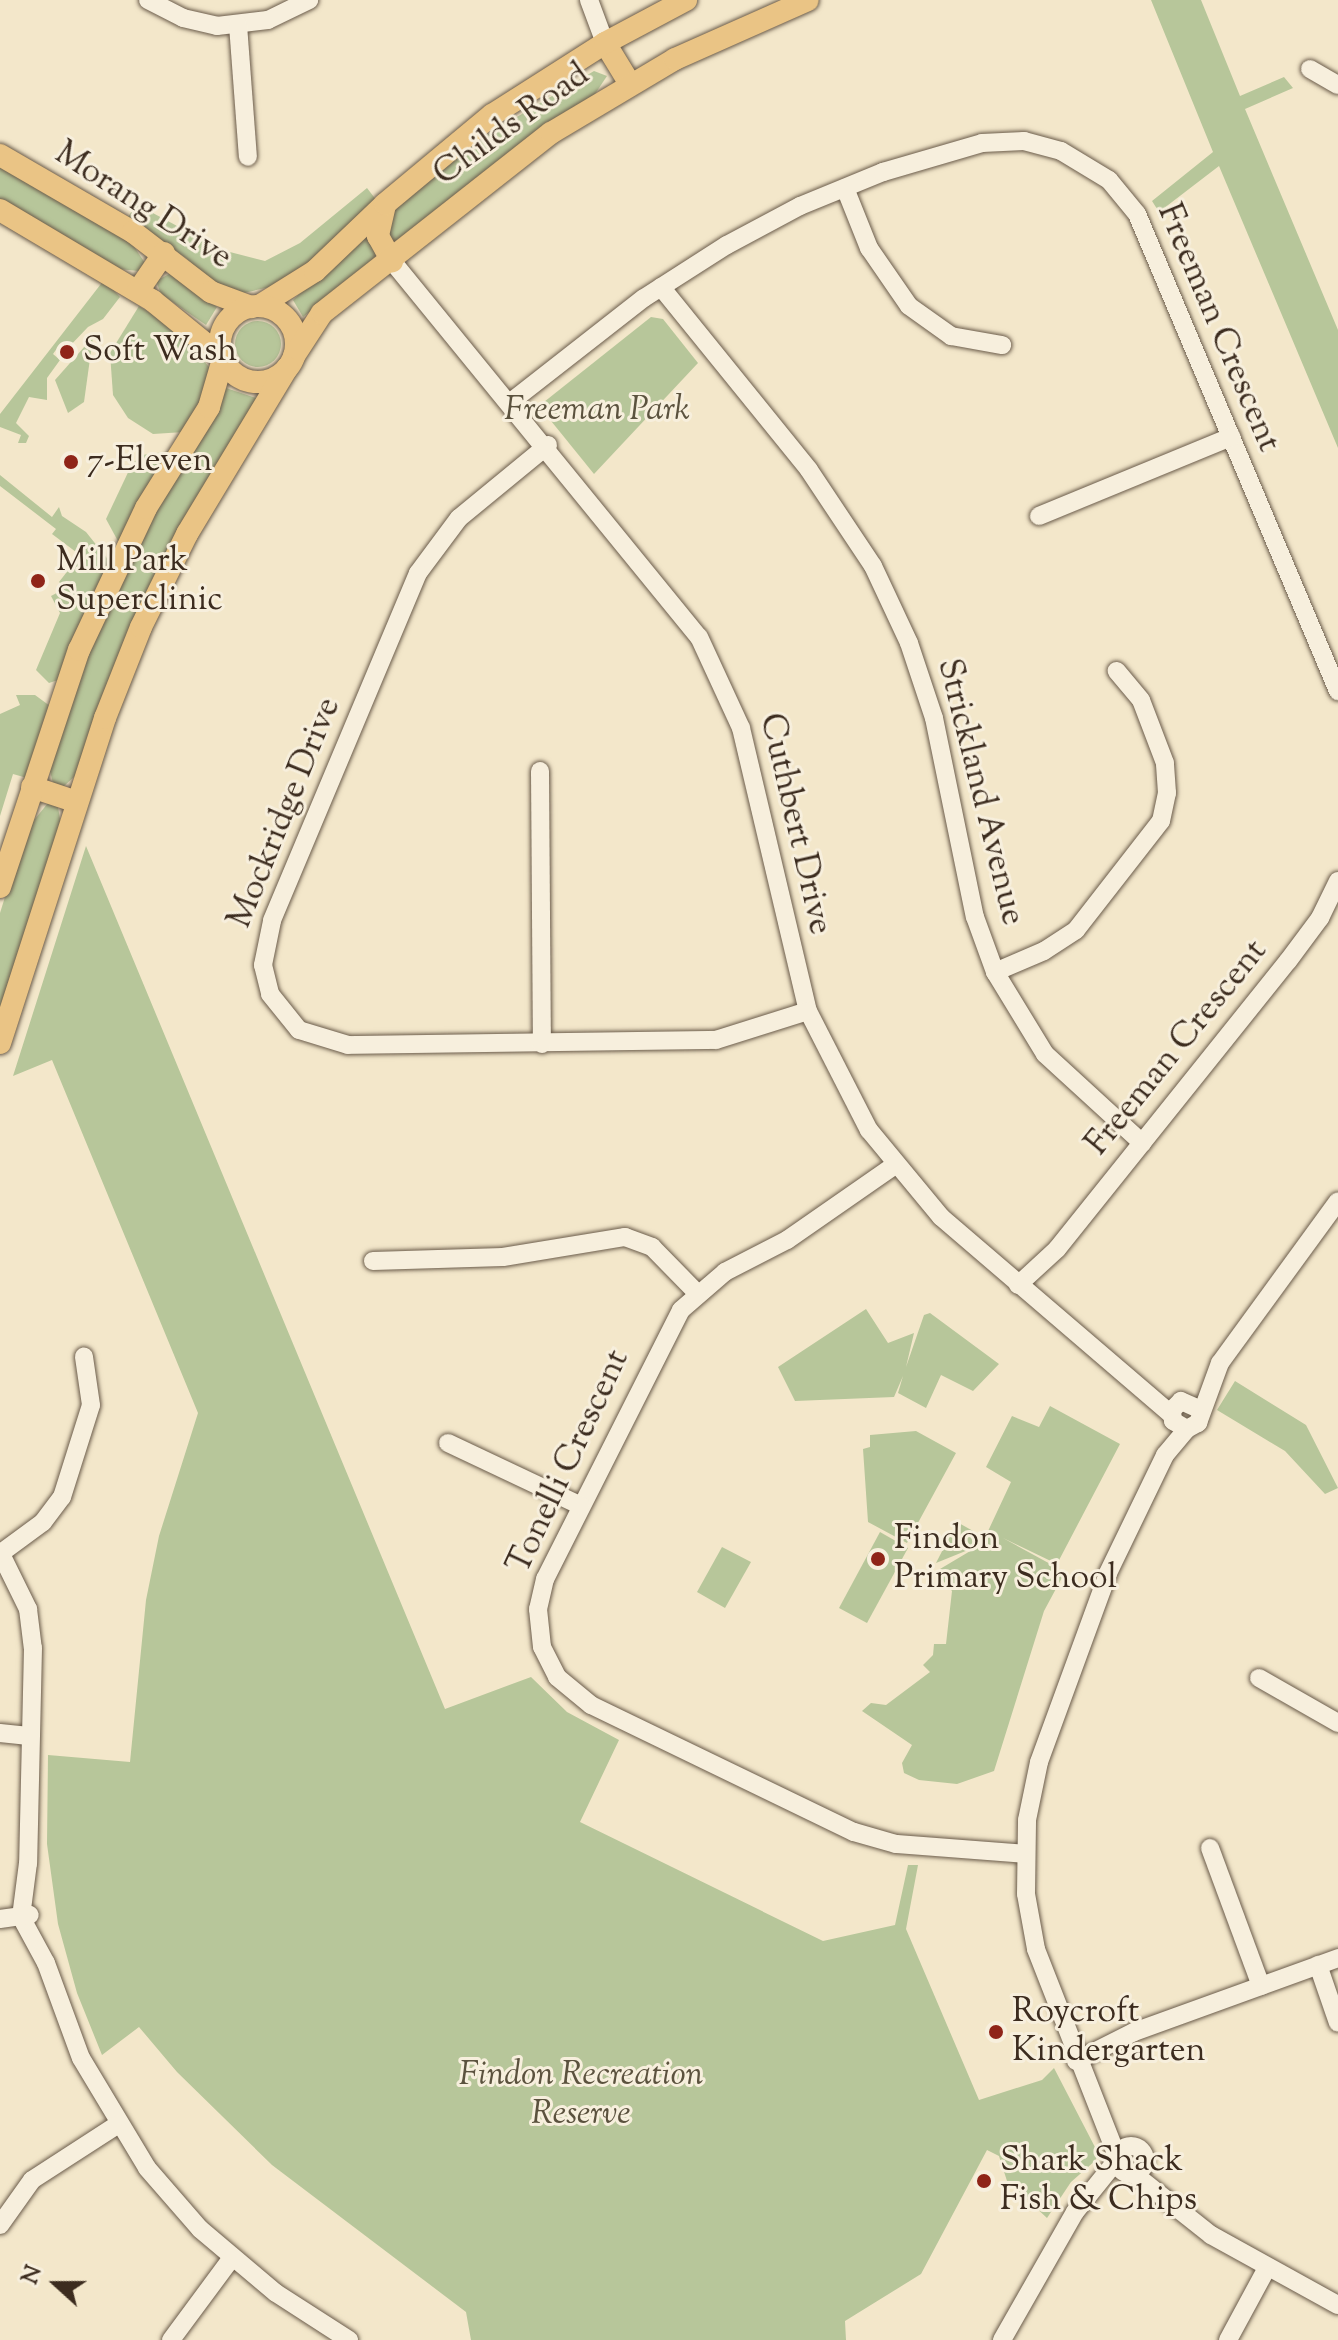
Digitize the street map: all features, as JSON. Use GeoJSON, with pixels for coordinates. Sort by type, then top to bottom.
{"type":"FeatureCollection","features":[{"type":"Feature","properties":{"kind":"main road","name":"Childs Road"},"geometry":{"type":"LineString","coordinates":[[255,306],[315,271],[385,204],[492,115],[611,40],[686,0]]}},
{"type":"Feature","properties":{"kind":"main road","name":"Childs Road"},"geometry":{"type":"LineString","coordinates":[[0,1043],[123,669],[162,582],[290,362],[322,313],[392,261],[484,183],[635,81],[808,0]]}},
{"type":"Feature","properties":{"kind":"main road"},"geometry":{"type":"LineString","coordinates":[[611,40],[635,81]]}},
{"type":"Feature","properties":{"kind":"main road","name":"Morang Drive"},"geometry":{"type":"LineString","coordinates":[[0,155],[164,253],[211,292],[255,306]]}},
{"type":"Feature","properties":{"kind":"main road","name":"Cuthbert Drive"},"geometry":{"type":"LineString","coordinates":[[385,204],[378,236],[392,261]]}},
{"type":"Feature","properties":{"kind":"main road"},"geometry":{"type":"LineString","coordinates":[[0,210],[138,291],[223,358],[241,378],[266,381],[290,362],[289,322],[255,306],[225,325],[223,358],[209,407],[146,508],[99,603],[32,787],[0,887]]}},
{"type":"Feature","properties":{"kind":"main road"},"geometry":{"type":"LineString","coordinates":[[138,291],[164,253]]}},
{"type":"Feature","properties":{"kind":"main road"},"geometry":{"type":"LineString","coordinates":[[32,787],[77,802]]}},
{"type":"Feature","properties":{"kind":"street"},"geometry":{"type":"LineString","coordinates":[[148,0],[200,23],[238,25],[268,20],[309,0]]}},
{"type":"Feature","properties":{"kind":"street"},"geometry":{"type":"LineString","coordinates":[[590,0],[611,40]]}},
{"type":"Feature","properties":{"kind":"street"},"geometry":{"type":"LineString","coordinates":[[238,25],[248,157]]}},
{"type":"Feature","properties":{"kind":"street"},"geometry":{"type":"LineString","coordinates":[[1310,69],[1338,85]]}},
{"type":"Feature","properties":{"kind":"street","name":"Freeman Crescent"},"geometry":{"type":"LineString","coordinates":[[512,401],[661,287],[761,226],[845,188],[957,149],[1003,141],[1043,145],[1093,167],[1137,214],[1338,691]]}},
{"type":"Feature","properties":{"kind":"street"},"geometry":{"type":"LineString","coordinates":[[845,188],[869,248],[909,306],[951,336],[1002,345]]}},
{"type":"Feature","properties":{"kind":"street","name":"Cuthbert Drive"},"geometry":{"type":"LineString","coordinates":[[392,261],[512,401],[677,604],[726,691],[750,758],[808,1011],[843,1086],[892,1160],[941,1217],[1023,1289],[1150,1392],[1176,1409]]}},
{"type":"Feature","properties":{"kind":"street","name":"Strickland Avenue"},"geometry":{"type":"LineString","coordinates":[[661,287],[830,498],[892,602],[934,718],[971,904],[995,972],[1045,1054],[1142,1143]]}},
{"type":"Feature","properties":{"kind":"street"},"geometry":{"type":"LineString","coordinates":[[1039,516],[1231,437]]}},
{"type":"Feature","properties":{"kind":"street","name":"Mockridge Drive"},"geometry":{"type":"LineString","coordinates":[[548,445],[459,518],[418,573],[272,921],[263,965],[270,994],[286,1019],[331,1044],[716,1040],[808,1011]]}},
{"type":"Feature","properties":{"kind":"street"},"geometry":{"type":"LineString","coordinates":[[995,972],[1044,951],[1076,930],[1161,821],[1167,793],[1165,763],[1141,700],[1117,671]]}},
{"type":"Feature","properties":{"kind":"street"},"geometry":{"type":"LineString","coordinates":[[540,771],[542,1044]]}},
{"type":"Feature","properties":{"kind":"street","name":"Freeman Crescent"},"geometry":{"type":"LineString","coordinates":[[1023,1289],[1306,937],[1338,881]]}},
{"type":"Feature","properties":{"kind":"street","name":"Tonelli Crescent"},"geometry":{"type":"LineString","coordinates":[[892,1160],[787,1240],[697,1293],[659,1345],[545,1579],[538,1609],[542,1647],[557,1677],[579,1697],[854,1832],[896,1844],[1025,1849]]}},
{"type":"Feature","properties":{"kind":"street"},"geometry":{"type":"LineString","coordinates":[[1338,1201],[1212,1376],[1176,1409],[1165,1455],[1108,1573],[1047,1737],[1031,1792],[1025,1849],[1036,1949],[1074,2054],[1105,2122],[1128,2161],[1187,2216],[1267,2268],[1338,2305]]}},
{"type":"Feature","properties":{"kind":"street"},"geometry":{"type":"LineString","coordinates":[[373,1261],[503,1257],[625,1237],[652,1247],[697,1293]]}},
{"type":"Feature","properties":{"kind":"street"},"geometry":{"type":"LineString","coordinates":[[84,1357],[91,1391],[89,1418],[62,1497],[43,1522],[0,1553],[21,1590],[32,1628],[25,1916],[81,2058],[117,2125],[171,2198],[231,2259],[349,2340]]}},
{"type":"Feature","properties":{"kind":"street"},"geometry":{"type":"LineString","coordinates":[[1165,1455],[1187,1429],[1198,1423],[1199,1409],[1212,1376]]}},
{"type":"Feature","properties":{"kind":"street"},"geometry":{"type":"LineString","coordinates":[[1176,1409],[1199,1409]]}},
{"type":"Feature","properties":{"kind":"street"},"geometry":{"type":"LineString","coordinates":[[1176,1409],[1187,1429]]}},
{"type":"Feature","properties":{"kind":"street"},"geometry":{"type":"LineString","coordinates":[[448,1443],[581,1506]]}},
{"type":"Feature","properties":{"kind":"street"},"geometry":{"type":"LineString","coordinates":[[1259,1678],[1338,1723]]}},
{"type":"Feature","properties":{"kind":"street"},"geometry":{"type":"LineString","coordinates":[[0,1733],[29,1736]]}},
{"type":"Feature","properties":{"kind":"street"},"geometry":{"type":"LineString","coordinates":[[1210,1848],[1261,1986]]}},
{"type":"Feature","properties":{"kind":"street"},"geometry":{"type":"LineString","coordinates":[[0,1919],[25,1916]]}},
{"type":"Feature","properties":{"kind":"street"},"geometry":{"type":"LineString","coordinates":[[1074,2054],[1338,1958]]}},
{"type":"Feature","properties":{"kind":"street"},"geometry":{"type":"LineString","coordinates":[[1318,1965],[1338,2023]]}},
{"type":"Feature","properties":{"kind":"street"},"geometry":{"type":"LineString","coordinates":[[0,2225],[32,2180],[117,2125]]}},
{"type":"Feature","properties":{"kind":"street"},"geometry":{"type":"LineString","coordinates":[[1002,2340],[1066,2226],[1096,2187],[1128,2161]]}},
{"type":"Feature","properties":{"kind":"street"},"geometry":{"type":"LineString","coordinates":[[171,2340],[231,2259]]}},
{"type":"Feature","properties":{"kind":"street"},"geometry":{"type":"LineString","coordinates":[[1228,2340],[1267,2268]]}},
{"type":"Feature","properties":{"kind":"green space"},"geometry":{"type":"Polygon","coordinates":[[[1151,0],[1201,0],[1240,96],[1284,77],[1293,88],[1245,109],[1338,330],[1338,448],[1219,166],[1159,212],[1152,201],[1213,152],[1151,0]]]}},
{"type":"Feature","properties":{"kind":"green space"},"geometry":{"type":"Polygon","coordinates":[[[594,71],[607,76],[595,94],[391,245],[387,222],[391,212],[455,154],[594,71]]]}},
{"type":"Feature","properties":{"kind":"green space"},"geometry":{"type":"Polygon","coordinates":[[[0,164],[129,239],[145,263],[139,271],[118,269],[0,201],[0,164]]]}},
{"type":"Feature","properties":{"kind":"green space"},"geometry":{"type":"Polygon","coordinates":[[[367,188],[377,201],[307,266],[270,287],[239,294],[214,285],[186,258],[127,219],[136,204],[222,250],[265,261],[300,243],[367,188]]]}},
{"type":"Feature","properties":{"kind":"green space"},"geometry":{"type":"Polygon","coordinates":[[[371,229],[376,258],[303,317],[293,300],[371,229]]]}},
{"type":"Feature","properties":{"kind":"green space"},"geometry":{"type":"Polygon","coordinates":[[[171,273],[217,307],[206,325],[161,294],[156,281],[171,273]]]}},
{"type":"Feature","properties":{"kind":"green space"},"geometry":{"type":"Polygon","coordinates":[[[104,280],[120,297],[103,319],[88,327],[67,349],[60,344],[53,354],[60,360],[47,378],[47,400],[29,397],[16,423],[29,436],[26,443],[18,443],[21,435],[0,427],[0,414],[104,280]]]}},
{"type":"Feature","properties":{"kind":"green space"},"geometry":{"type":"Polygon","coordinates":[[[139,306],[180,332],[209,367],[209,386],[184,432],[153,434],[128,418],[113,395],[110,353],[139,306]]]}},
{"type":"Feature","properties":{"kind":"green space","name":"Freeman Park"},"geometry":{"type":"Polygon","coordinates":[[[651,317],[663,319],[698,363],[594,474],[543,411],[544,402],[651,317]]]}},
{"type":"Feature","properties":{"kind":"green space"},"geometry":{"type":"Polygon","coordinates":[[[258,321],[275,327],[281,344],[275,361],[258,367],[241,361],[235,344],[241,327],[258,321]]]}},
{"type":"Feature","properties":{"kind":"green space"},"geometry":{"type":"Polygon","coordinates":[[[93,337],[84,402],[68,413],[55,380],[93,337]]]}},
{"type":"Feature","properties":{"kind":"green space"},"geometry":{"type":"Polygon","coordinates":[[[226,388],[259,399],[75,776],[63,787],[53,783],[49,767],[70,698],[133,551],[226,388]]]}},
{"type":"Feature","properties":{"kind":"green space"},"geometry":{"type":"Polygon","coordinates":[[[172,451],[119,543],[106,519],[132,464],[142,455],[172,451]]]}},
{"type":"Feature","properties":{"kind":"green space"},"geometry":{"type":"Polygon","coordinates":[[[0,475],[52,517],[59,507],[62,516],[86,532],[110,562],[58,680],[49,683],[36,670],[60,613],[51,596],[66,588],[59,582],[80,555],[52,534],[56,529],[0,486],[0,475]]]}},
{"type":"Feature","properties":{"kind":"green space"},"geometry":{"type":"Polygon","coordinates":[[[16,695],[35,695],[50,706],[27,778],[13,774],[0,816],[0,714],[20,705],[16,695]]]}},
{"type":"Feature","properties":{"kind":"green space"},"geometry":{"type":"Polygon","coordinates":[[[48,803],[58,807],[61,825],[0,1017],[0,913],[26,830],[48,803]]]}},
{"type":"Feature","properties":{"kind":"green space","name":"Findon Recreation Reserve"},"geometry":{"type":"Polygon","coordinates":[[[86,846],[445,1709],[531,1677],[567,1712],[619,1740],[580,1822],[823,1941],[895,1925],[908,1865],[918,1865],[906,1929],[979,2100],[1042,2080],[1054,2068],[1097,2151],[1096,2160],[1071,2182],[1047,2218],[1007,2181],[999,2156],[987,2150],[921,2274],[845,2321],[846,2340],[471,2340],[466,2312],[272,2165],[177,2072],[139,2027],[102,2055],[77,1993],[58,1924],[47,1844],[48,1755],[130,1762],[146,1600],[159,1536],[198,1413],[52,1060],[13,1076],[86,846]]]}},
{"type":"Feature","properties":{"kind":"green space"},"geometry":{"type":"Polygon","coordinates":[[[866,1309],[888,1343],[914,1333],[906,1367],[924,1315],[930,1313],[999,1364],[973,1391],[941,1375],[926,1408],[898,1393],[903,1376],[894,1397],[795,1401],[778,1367],[866,1309]]]}},
{"type":"Feature","properties":{"kind":"green space"},"geometry":{"type":"Polygon","coordinates":[[[1235,1381],[1306,1425],[1338,1488],[1325,1494],[1285,1451],[1217,1410],[1235,1381]]]}},
{"type":"Feature","properties":{"kind":"green space"},"geometry":{"type":"Polygon","coordinates":[[[1050,1406],[1120,1444],[1057,1564],[1003,1538],[1065,1572],[1044,1611],[994,1771],[957,1784],[919,1780],[904,1773],[902,1763],[912,1745],[862,1711],[871,1703],[886,1705],[930,1672],[923,1665],[933,1655],[934,1644],[946,1644],[952,1591],[939,1576],[940,1569],[982,1544],[1011,1482],[986,1467],[1012,1416],[1039,1427],[1050,1406]]]}},
{"type":"Feature","properties":{"kind":"green space"},"geometry":{"type":"Polygon","coordinates":[[[916,1431],[956,1453],[907,1543],[868,1522],[863,1449],[870,1447],[870,1435],[916,1431]]]}},
{"type":"Feature","properties":{"kind":"green space"},"geometry":{"type":"Polygon","coordinates":[[[957,1522],[982,1536],[973,1548],[936,1563],[957,1522]]]}},
{"type":"Feature","properties":{"kind":"green space"},"geometry":{"type":"Polygon","coordinates":[[[880,1532],[908,1548],[867,1623],[839,1608],[880,1532]]]}},
{"type":"Feature","properties":{"kind":"green space"},"geometry":{"type":"Polygon","coordinates":[[[722,1547],[751,1562],[725,1608],[697,1592],[722,1547]]]}},
{"type":"Feature","properties":{"kind":"place","name":"Soft Wash"},"geometry":{"type":"Point","coordinates":[67,352]}},
{"type":"Feature","properties":{"kind":"place","name":"7-Eleven"},"geometry":{"type":"Point","coordinates":[71,462]}},
{"type":"Feature","properties":{"kind":"place","name":"Mill Park Superclinic"},"geometry":{"type":"Point","coordinates":[38,581]}},
{"type":"Feature","properties":{"kind":"place","name":"Findon Primary School"},"geometry":{"type":"Point","coordinates":[878,1559]}},
{"type":"Feature","properties":{"kind":"place","name":"Roycroft Kindergarten"},"geometry":{"type":"Point","coordinates":[996,2032]}},
{"type":"Feature","properties":{"kind":"place","name":"Shark Shack Fish & Chips"},"geometry":{"type":"Point","coordinates":[984,2181]}}]}
